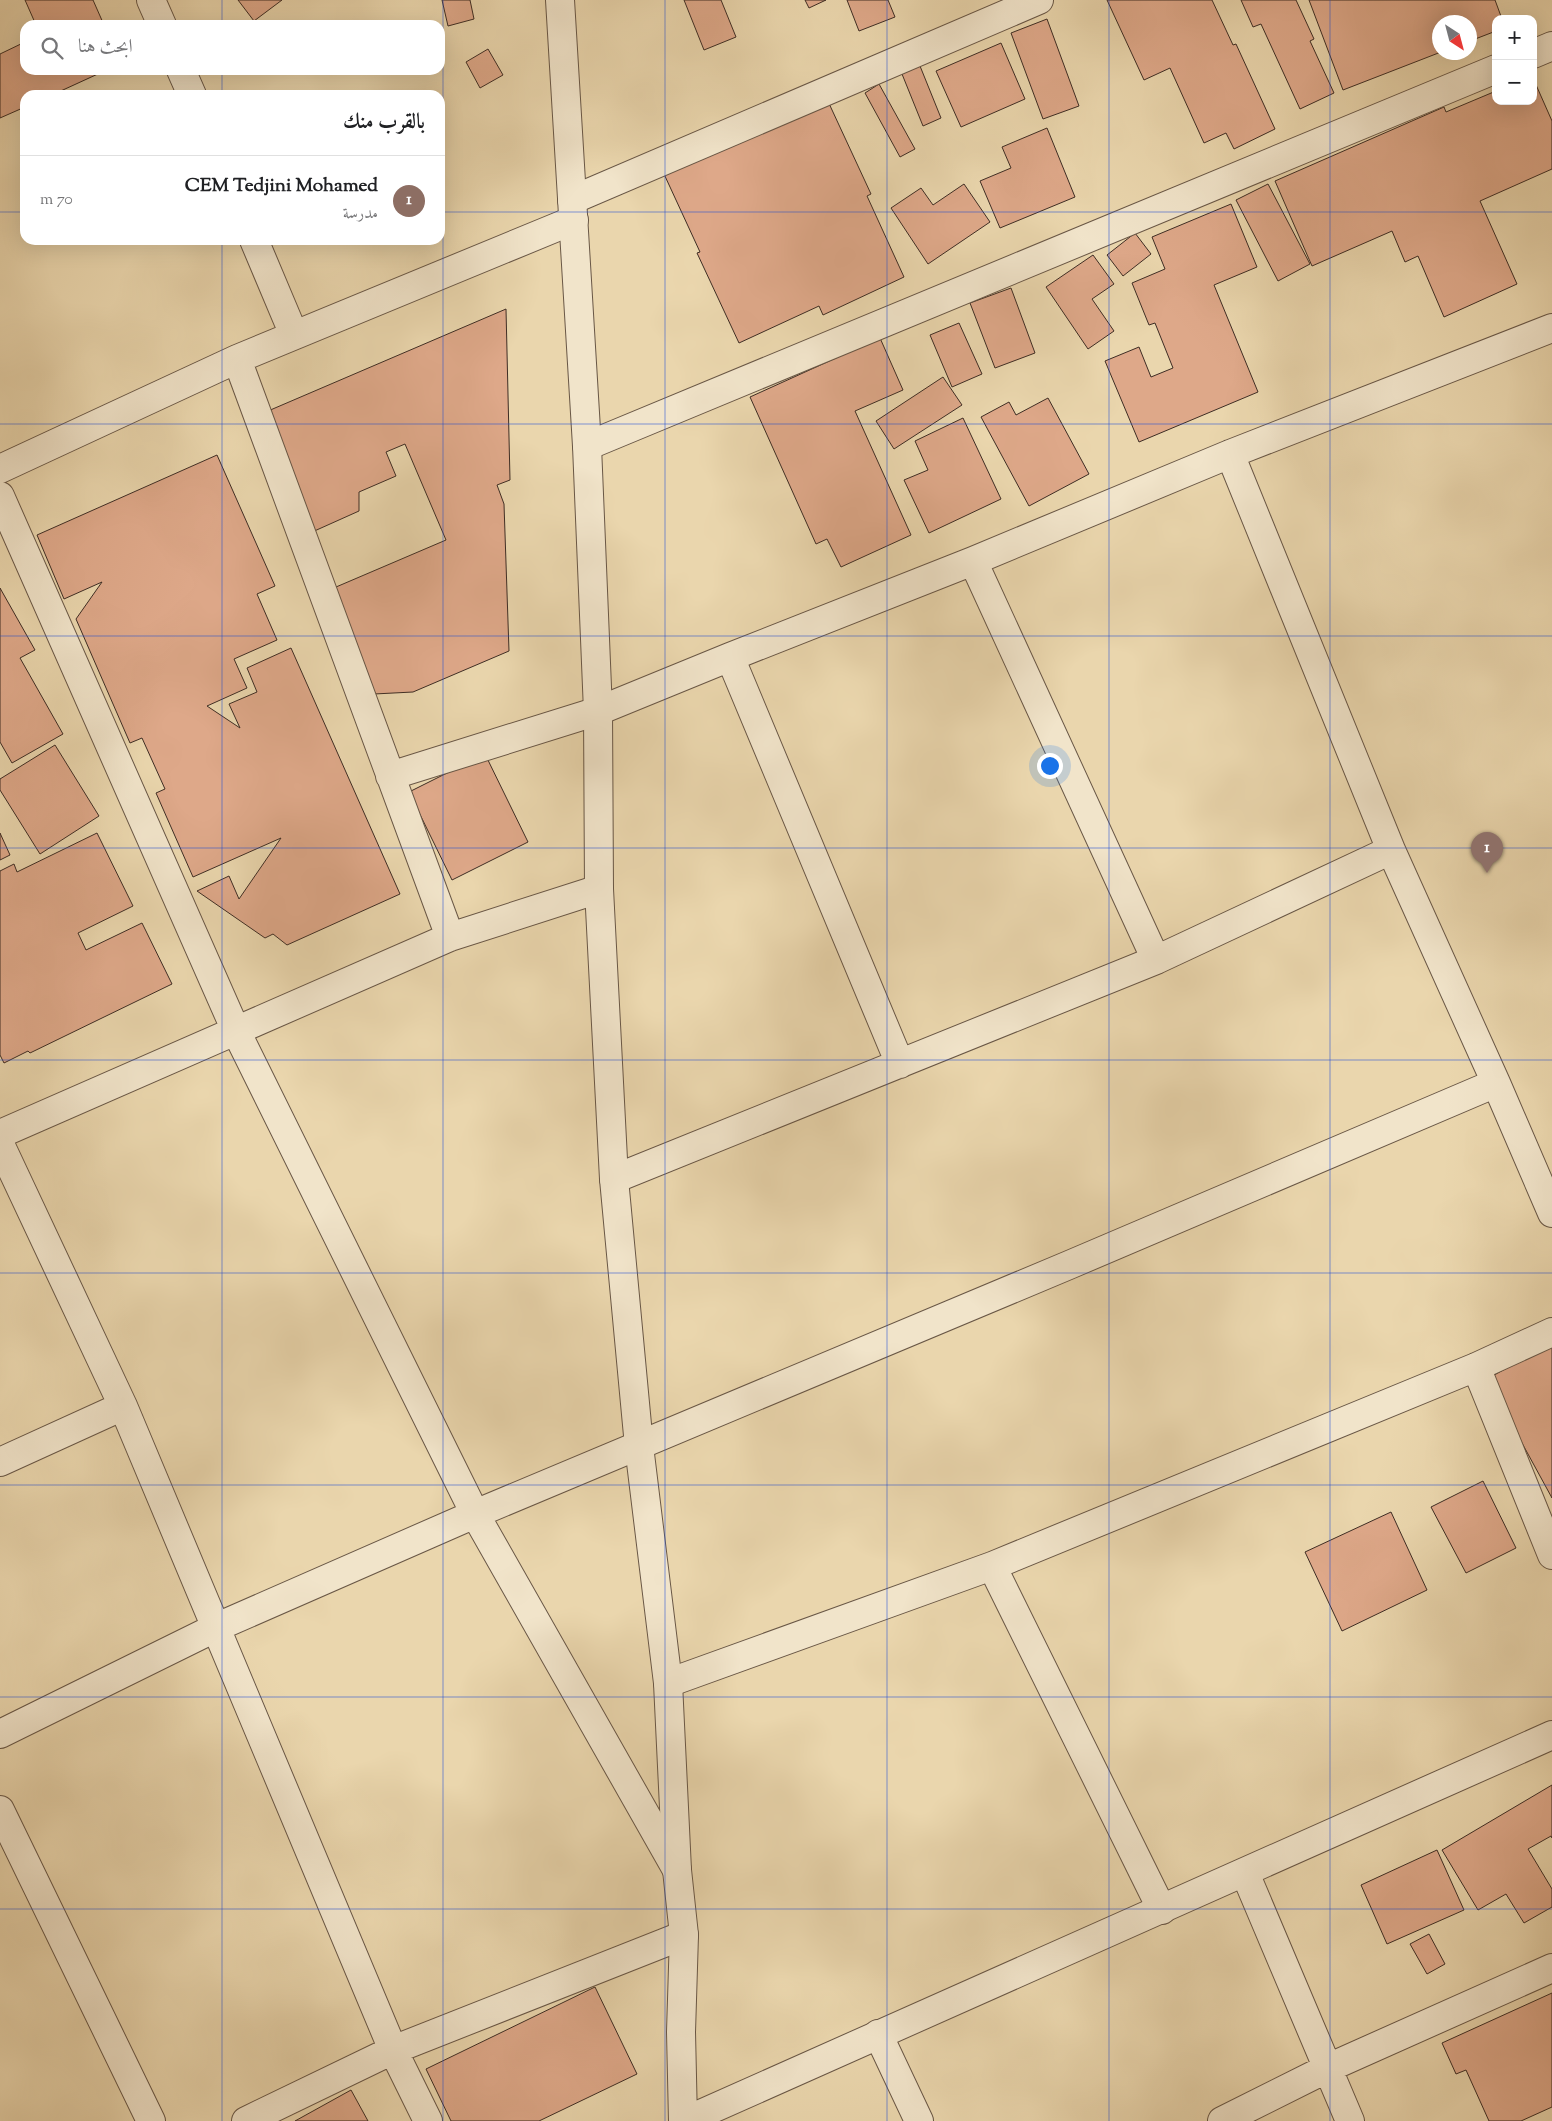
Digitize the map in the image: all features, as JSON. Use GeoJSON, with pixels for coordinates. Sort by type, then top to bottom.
{"type":"FeatureCollection","features":[{"type":"Feature","properties":{"kind":"street"},"geometry":{"type":"LineString","coordinates":[[151,0],[160,20]]}},
{"type":"Feature","properties":{"kind":"street"},"geometry":{"type":"LineString","coordinates":[[560,0],[587,446],[598,711],[600,889],[614,1179],[639,1446],[668,1683],[677,1870],[684,1935],[681,2032],[684,2121],[1552,1735]]}},
{"type":"Feature","properties":{"kind":"street"},"geometry":{"type":"LineString","coordinates":[[0,469],[236,359],[294,335],[1039,0]]}},
{"type":"Feature","properties":{"kind":"street"},"geometry":{"type":"LineString","coordinates":[[1537,52],[1552,46]]}},
{"type":"Feature","properties":{"kind":"street"},"geometry":{"type":"LineString","coordinates":[[587,446],[1492,71]]}},
{"type":"Feature","properties":{"kind":"street"},"geometry":{"type":"LineString","coordinates":[[183,75],[190,90]]}},
{"type":"Feature","properties":{"kind":"street"},"geometry":{"type":"LineString","coordinates":[[256,245],[294,335]]}},
{"type":"Feature","properties":{"kind":"street"},"geometry":{"type":"LineString","coordinates":[[390,776],[598,711],[973,561],[1230,454],[1552,328]]}},
{"type":"Feature","properties":{"kind":"street"},"geometry":{"type":"LineString","coordinates":[[236,359],[450,937]]}},
{"type":"Feature","properties":{"kind":"street"},"geometry":{"type":"LineString","coordinates":[[1230,454],[1391,850],[1496,1083],[1552,1213]]}},
{"type":"Feature","properties":{"kind":"street"},"geometry":{"type":"LineString","coordinates":[[0,496],[236,1031],[475,1514],[677,1870]]}},
{"type":"Feature","properties":{"kind":"street"},"geometry":{"type":"LineString","coordinates":[[973,561],[1156,960]]}},
{"type":"Feature","properties":{"kind":"street"},"geometry":{"type":"LineString","coordinates":[[730,657],[900,1064]]}},
{"type":"Feature","properties":{"kind":"street"},"geometry":{"type":"LineString","coordinates":[[614,1179],[1156,960],[1391,850]]}},
{"type":"Feature","properties":{"kind":"street"},"geometry":{"type":"LineString","coordinates":[[0,1134],[450,937],[600,889]]}},
{"type":"Feature","properties":{"kind":"street"},"geometry":{"type":"LineString","coordinates":[[0,1734],[217,1627],[475,1514],[1496,1083]]}},
{"type":"Feature","properties":{"kind":"street"},"geometry":{"type":"LineString","coordinates":[[0,1144],[123,1406],[393,2050],[428,2121]]}},
{"type":"Feature","properties":{"kind":"street"},"geometry":{"type":"LineString","coordinates":[[668,1683],[992,1566],[1476,1367],[1552,1332]]}},
{"type":"Feature","properties":{"kind":"street"},"geometry":{"type":"LineString","coordinates":[[1476,1367],[1552,1555]]}},
{"type":"Feature","properties":{"kind":"street"},"geometry":{"type":"LineString","coordinates":[[0,1462],[123,1406]]}},
{"type":"Feature","properties":{"kind":"street"},"geometry":{"type":"LineString","coordinates":[[992,1566],[1162,1910]]}},
{"type":"Feature","properties":{"kind":"street"},"geometry":{"type":"LineString","coordinates":[[0,1810],[151,2121]]}},
{"type":"Feature","properties":{"kind":"street"},"geometry":{"type":"LineString","coordinates":[[1245,1873],[1350,2121]]}},
{"type":"Feature","properties":{"kind":"street"},"geometry":{"type":"LineString","coordinates":[[246,2121],[393,2050],[684,1935]]}},
{"type":"Feature","properties":{"kind":"street"},"geometry":{"type":"LineString","coordinates":[[1222,2121],[1328,2068],[1552,1968]]}},
{"type":"Feature","properties":{"kind":"street"},"geometry":{"type":"LineString","coordinates":[[878,2034],[919,2121]]}},
{"type":"Feature","properties":{"kind":"building"},"geometry":{"type":"Polygon","coordinates":[[[25,0],[93,0],[102,20],[34,20],[25,0]]]}},
{"type":"Feature","properties":{"kind":"building"},"geometry":{"type":"Polygon","coordinates":[[[238,0],[282,0],[255,20],[253,20],[238,0]]]}},
{"type":"Feature","properties":{"kind":"building"},"geometry":{"type":"Polygon","coordinates":[[[442,0],[470,0],[474,19],[448,26],[442,0]]]}},
{"type":"Feature","properties":{"kind":"building"},"geometry":{"type":"Polygon","coordinates":[[[684,0],[721,0],[736,37],[704,50],[684,0]]]}},
{"type":"Feature","properties":{"kind":"building"},"geometry":{"type":"Polygon","coordinates":[[[805,0],[826,0],[809,8],[805,0]]]}},
{"type":"Feature","properties":{"kind":"building"},"geometry":{"type":"Polygon","coordinates":[[[847,0],[888,0],[895,17],[859,31],[847,0]]]}},
{"type":"Feature","properties":{"kind":"building"},"geometry":{"type":"Polygon","coordinates":[[[1107,0],[1212,0],[1233,45],[1236,44],[1275,129],[1234,149],[1226,133],[1204,143],[1170,68],[1144,80],[1107,0]]]}},
{"type":"Feature","properties":{"kind":"building"},"geometry":{"type":"Polygon","coordinates":[[[1241,0],[1296,0],[1314,39],[1310,41],[1334,93],[1300,109],[1261,24],[1253,27],[1241,0]]]}},
{"type":"Feature","properties":{"kind":"building"},"geometry":{"type":"Polygon","coordinates":[[[1309,0],[1495,0],[1501,15],[1492,15],[1492,33],[1477,38],[1477,15],[1432,15],[1432,55],[1343,90],[1309,0]]]}},
{"type":"Feature","properties":{"kind":"building"},"geometry":{"type":"Polygon","coordinates":[[[1047,19],[1079,106],[1043,119],[1011,33],[1047,19]]]}},
{"type":"Feature","properties":{"kind":"building"},"geometry":{"type":"Polygon","coordinates":[[[1001,43],[1025,99],[961,127],[936,71],[1001,43]]]}},
{"type":"Feature","properties":{"kind":"building"},"geometry":{"type":"Polygon","coordinates":[[[20,44],[20,75],[96,75],[63,90],[20,90],[20,109],[0,118],[0,54],[20,44]]]}},
{"type":"Feature","properties":{"kind":"building"},"geometry":{"type":"Polygon","coordinates":[[[488,49],[503,75],[480,88],[466,62],[488,49]]]}},
{"type":"Feature","properties":{"kind":"building"},"geometry":{"type":"Polygon","coordinates":[[[920,66],[941,118],[923,126],[902,74],[920,66]]]}},
{"type":"Feature","properties":{"kind":"building"},"geometry":{"type":"Polygon","coordinates":[[[879,84],[915,149],[900,157],[865,93],[879,84]]]}},
{"type":"Feature","properties":{"kind":"building"},"geometry":{"type":"Polygon","coordinates":[[[1537,87],[1552,121],[1552,169],[1480,201],[1517,284],[1444,317],[1418,256],[1405,262],[1392,231],[1312,266],[1275,181],[1444,107],[1446,112],[1492,93],[1492,105],[1537,105],[1537,87]]]}},
{"type":"Feature","properties":{"kind":"building"},"geometry":{"type":"Polygon","coordinates":[[[826,97],[871,194],[867,196],[904,277],[823,315],[819,306],[739,343],[697,253],[700,252],[664,174],[826,97]]]}},
{"type":"Feature","properties":{"kind":"building"},"geometry":{"type":"Polygon","coordinates":[[[1047,128],[1075,197],[1000,228],[980,181],[1011,168],[1002,147],[1047,128]]]}},
{"type":"Feature","properties":{"kind":"building"},"geometry":{"type":"Polygon","coordinates":[[[964,184],[990,222],[928,264],[891,208],[921,188],[933,205],[964,184]]]}},
{"type":"Feature","properties":{"kind":"building"},"geometry":{"type":"Polygon","coordinates":[[[1268,184],[1310,264],[1278,281],[1236,200],[1268,184]]]}},
{"type":"Feature","properties":{"kind":"building"},"geometry":{"type":"Polygon","coordinates":[[[1231,204],[1257,267],[1214,285],[1258,392],[1139,442],[1105,361],[1139,347],[1151,377],[1173,368],[1155,323],[1149,325],[1132,283],[1165,269],[1152,237],[1231,204]]]}},
{"type":"Feature","properties":{"kind":"building"},"geometry":{"type":"Polygon","coordinates":[[[1135,233],[1151,254],[1123,276],[1107,255],[1135,233]]]}},
{"type":"Feature","properties":{"kind":"building"},"geometry":{"type":"Polygon","coordinates":[[[1093,255],[1114,284],[1092,299],[1114,331],[1088,349],[1046,287],[1093,255]]]}},
{"type":"Feature","properties":{"kind":"building"},"geometry":{"type":"Polygon","coordinates":[[[1011,288],[1035,353],[995,368],[970,303],[1011,288]]]}},
{"type":"Feature","properties":{"kind":"building"},"geometry":{"type":"Polygon","coordinates":[[[506,309],[510,480],[497,485],[504,504],[509,651],[413,692],[374,694],[329,590],[446,540],[405,444],[386,452],[396,476],[359,492],[359,511],[301,537],[261,414],[506,309]]]}},
{"type":"Feature","properties":{"kind":"building"},"geometry":{"type":"Polygon","coordinates":[[[959,323],[982,374],[952,387],[930,335],[959,323]]]}},
{"type":"Feature","properties":{"kind":"building"},"geometry":{"type":"Polygon","coordinates":[[[880,338],[903,390],[855,411],[911,535],[841,567],[827,539],[816,544],[750,397],[880,338]]]}},
{"type":"Feature","properties":{"kind":"building"},"geometry":{"type":"Polygon","coordinates":[[[943,377],[962,405],[894,449],[876,421],[943,377]]]}},
{"type":"Feature","properties":{"kind":"building"},"geometry":{"type":"Polygon","coordinates":[[[1048,398],[1089,474],[1029,506],[981,417],[1009,402],[1016,415],[1048,398]]]}},
{"type":"Feature","properties":{"kind":"building"},"geometry":{"type":"Polygon","coordinates":[[[963,418],[1001,499],[929,533],[904,480],[928,470],[915,441],[963,418]]]}},
{"type":"Feature","properties":{"kind":"building"},"geometry":{"type":"Polygon","coordinates":[[[217,455],[275,586],[257,594],[277,640],[234,659],[247,688],[207,706],[240,728],[229,704],[257,692],[247,668],[291,648],[400,894],[287,945],[273,934],[265,938],[197,891],[229,876],[239,899],[281,838],[193,877],[156,793],[165,789],[142,738],[130,743],[76,619],[102,582],[64,599],[37,535],[217,455]]]}},
{"type":"Feature","properties":{"kind":"building"},"geometry":{"type":"Polygon","coordinates":[[[0,588],[35,650],[20,658],[63,734],[12,763],[0,742],[0,588]]]}},
{"type":"Feature","properties":{"kind":"building"},"geometry":{"type":"Polygon","coordinates":[[[55,745],[99,816],[40,854],[0,790],[0,779],[55,745]]]}},
{"type":"Feature","properties":{"kind":"building"},"geometry":{"type":"Polygon","coordinates":[[[485,754],[528,842],[452,880],[409,792],[485,754]]]}},
{"type":"Feature","properties":{"kind":"building"},"geometry":{"type":"Polygon","coordinates":[[[0,833],[10,855],[0,860],[0,833]]]}},
{"type":"Feature","properties":{"kind":"building"},"geometry":{"type":"Polygon","coordinates":[[[97,833],[133,906],[78,933],[86,950],[142,923],[172,984],[30,1053],[28,1051],[4,1063],[0,1055],[0,871],[14,864],[17,872],[97,833]]]}},
{"type":"Feature","properties":{"kind":"building"},"geometry":{"type":"Polygon","coordinates":[[[1552,1343],[1552,1498],[1487,1379],[1552,1343]]]}},
{"type":"Feature","properties":{"kind":"building"},"geometry":{"type":"Polygon","coordinates":[[[1483,1481],[1516,1548],[1466,1573],[1431,1507],[1483,1481]]]}},
{"type":"Feature","properties":{"kind":"building"},"geometry":{"type":"Polygon","coordinates":[[[1391,1512],[1427,1590],[1342,1631],[1305,1552],[1391,1512]]]}},
{"type":"Feature","properties":{"kind":"building"},"geometry":{"type":"Polygon","coordinates":[[[1552,1785],[1552,1838],[1551,1836],[1528,1849],[1552,1889],[1552,1907],[1524,1923],[1506,1894],[1478,1910],[1442,1850],[1552,1785]]]}},
{"type":"Feature","properties":{"kind":"building"},"geometry":{"type":"Polygon","coordinates":[[[1437,1850],[1464,1910],[1387,1944],[1361,1885],[1437,1850]]]}},
{"type":"Feature","properties":{"kind":"building"},"geometry":{"type":"Polygon","coordinates":[[[1429,1934],[1445,1964],[1427,1974],[1410,1944],[1429,1934]]]}},
{"type":"Feature","properties":{"kind":"building"},"geometry":{"type":"Polygon","coordinates":[[[595,1987],[637,2074],[539,2121],[451,2121],[426,2069],[595,1987]]]}},
{"type":"Feature","properties":{"kind":"building"},"geometry":{"type":"Polygon","coordinates":[[[1552,1993],[1552,2107],[1521,2121],[1489,2121],[1466,2070],[1456,2074],[1442,2043],[1552,1993]]]}},
{"type":"Feature","properties":{"kind":"building"},"geometry":{"type":"Polygon","coordinates":[[[351,2090],[368,2121],[295,2121],[351,2090]]]}},
{"type":"Feature","properties":{"kind":"place","name":"CEM Tedjini Mohamed"},"geometry":{"type":"Point","coordinates":[1487,873]}}]}
